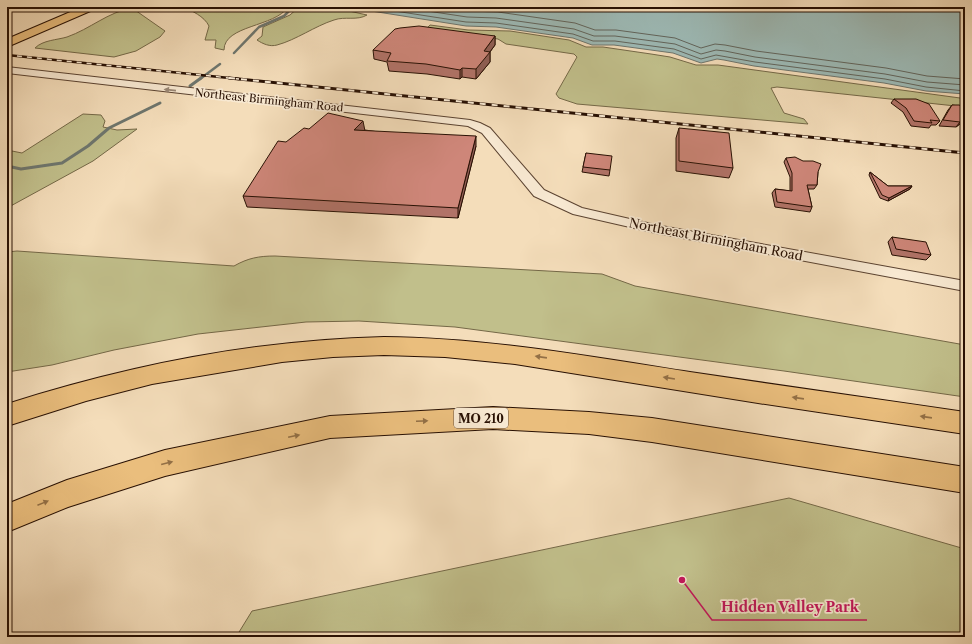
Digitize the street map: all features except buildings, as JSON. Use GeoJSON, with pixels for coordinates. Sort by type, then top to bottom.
{"type":"FeatureCollection","features":[{"type":"Feature","properties":{"kind":"highway"},"geometry":{"type":"LineString","coordinates":[[7,36],[76,7]]}},
{"type":"Feature","properties":{"kind":"highway"},"geometry":{"type":"LineString","coordinates":[[7,43],[91,7]]}},
{"type":"Feature","properties":{"kind":"highway"},"geometry":{"type":"LineString","coordinates":[[7,415],[62,397],[136,378],[243,358],[287,352],[354,346],[409,346],[538,357],[708,385],[965,423]]}},
{"type":"Feature","properties":{"kind":"highway","name":"MO 210"},"geometry":{"type":"LineString","coordinates":[[7,518],[67,494],[165,463],[330,427],[492,418],[589,423],[652,430],[965,480]]}},
{"type":"Feature","properties":{"kind":"street","name":"Northeast Birmingham Road"},"geometry":{"type":"LineString","coordinates":[[7,70],[38,74],[74,85],[163,98],[464,130],[482,134],[494,141],[540,193],[578,211],[664,230],[965,286]]}},
{"type":"Feature","properties":{"kind":"shaded area"},"geometry":{"type":"Polygon","coordinates":[[[183,7],[288,7],[282,14],[273,19],[232,36],[226,42],[224,50],[215,48],[216,40],[205,40],[209,26],[207,22],[198,14],[183,7]]]}},
{"type":"Feature","properties":{"kind":"shaded area"},"geometry":{"type":"Polygon","coordinates":[[[299,7],[331,7],[367,15],[359,18],[342,18],[334,20],[277,45],[267,45],[257,40],[262,36],[263,27],[290,15],[299,7]]]}},
{"type":"Feature","properties":{"kind":"shaded area"},"geometry":{"type":"Polygon","coordinates":[[[132,8],[165,31],[160,37],[136,51],[114,57],[35,48],[46,42],[75,34],[115,13],[132,8]]]}},
{"type":"Feature","properties":{"kind":"shaded area"},"geometry":{"type":"Polygon","coordinates":[[[430,25],[468,30],[510,31],[569,40],[586,47],[603,47],[670,57],[696,65],[718,65],[960,98],[965,104],[965,107],[777,87],[771,88],[784,113],[804,119],[808,124],[577,104],[559,98],[556,94],[577,57],[574,54],[506,44],[498,39],[464,35],[427,28],[430,25]]]}},
{"type":"Feature","properties":{"kind":"shaded area"},"geometry":{"type":"Polygon","coordinates":[[[83,114],[101,115],[105,121],[103,127],[117,130],[137,129],[93,161],[7,208],[7,150],[22,153],[83,114]]]}},
{"type":"Feature","properties":{"kind":"shaded area"},"geometry":{"type":"Polygon","coordinates":[[[17,251],[234,266],[254,258],[275,256],[602,274],[635,286],[965,345],[965,397],[455,327],[359,321],[306,322],[198,334],[114,350],[52,365],[7,372],[7,252],[17,251]]]}},
{"type":"Feature","properties":{"kind":"shaded area"},"geometry":{"type":"Polygon","coordinates":[[[789,498],[965,549],[965,637],[236,637],[252,611],[789,498]]]}},
{"type":"Feature","properties":{"kind":"water"},"geometry":{"type":"Polygon","coordinates":[[[346,7],[965,7],[965,94],[926,91],[884,83],[754,66],[717,59],[701,63],[673,53],[614,45],[592,45],[573,38],[496,27],[466,26],[346,7]]]}},
{"type":"Feature","properties":{"kind":"waterway"},"geometry":{"type":"LineString","coordinates":[[234,53],[259,27],[284,16],[293,7]]}},
{"type":"Feature","properties":{"kind":"waterway"},"geometry":{"type":"LineString","coordinates":[[200,79],[220,64]]}},
{"type":"Feature","properties":{"kind":"waterway"},"geometry":{"type":"LineString","coordinates":[[190,86],[201,78]]}},
{"type":"Feature","properties":{"kind":"waterway"},"geometry":{"type":"LineString","coordinates":[[7,166],[21,169],[62,163],[88,146],[109,128],[160,103]]}},
{"type":"Feature","properties":{"kind":"railway"},"geometry":{"type":"LineString","coordinates":[[7,55],[239,79]]}},
{"type":"Feature","properties":{"kind":"railway"},"geometry":{"type":"LineString","coordinates":[[229,78],[965,153]]}},
{"type":"Feature","properties":{"kind":"place","name":"Hidden Valley Park"},"geometry":{"type":"Point","coordinates":[682,580]}}]}
